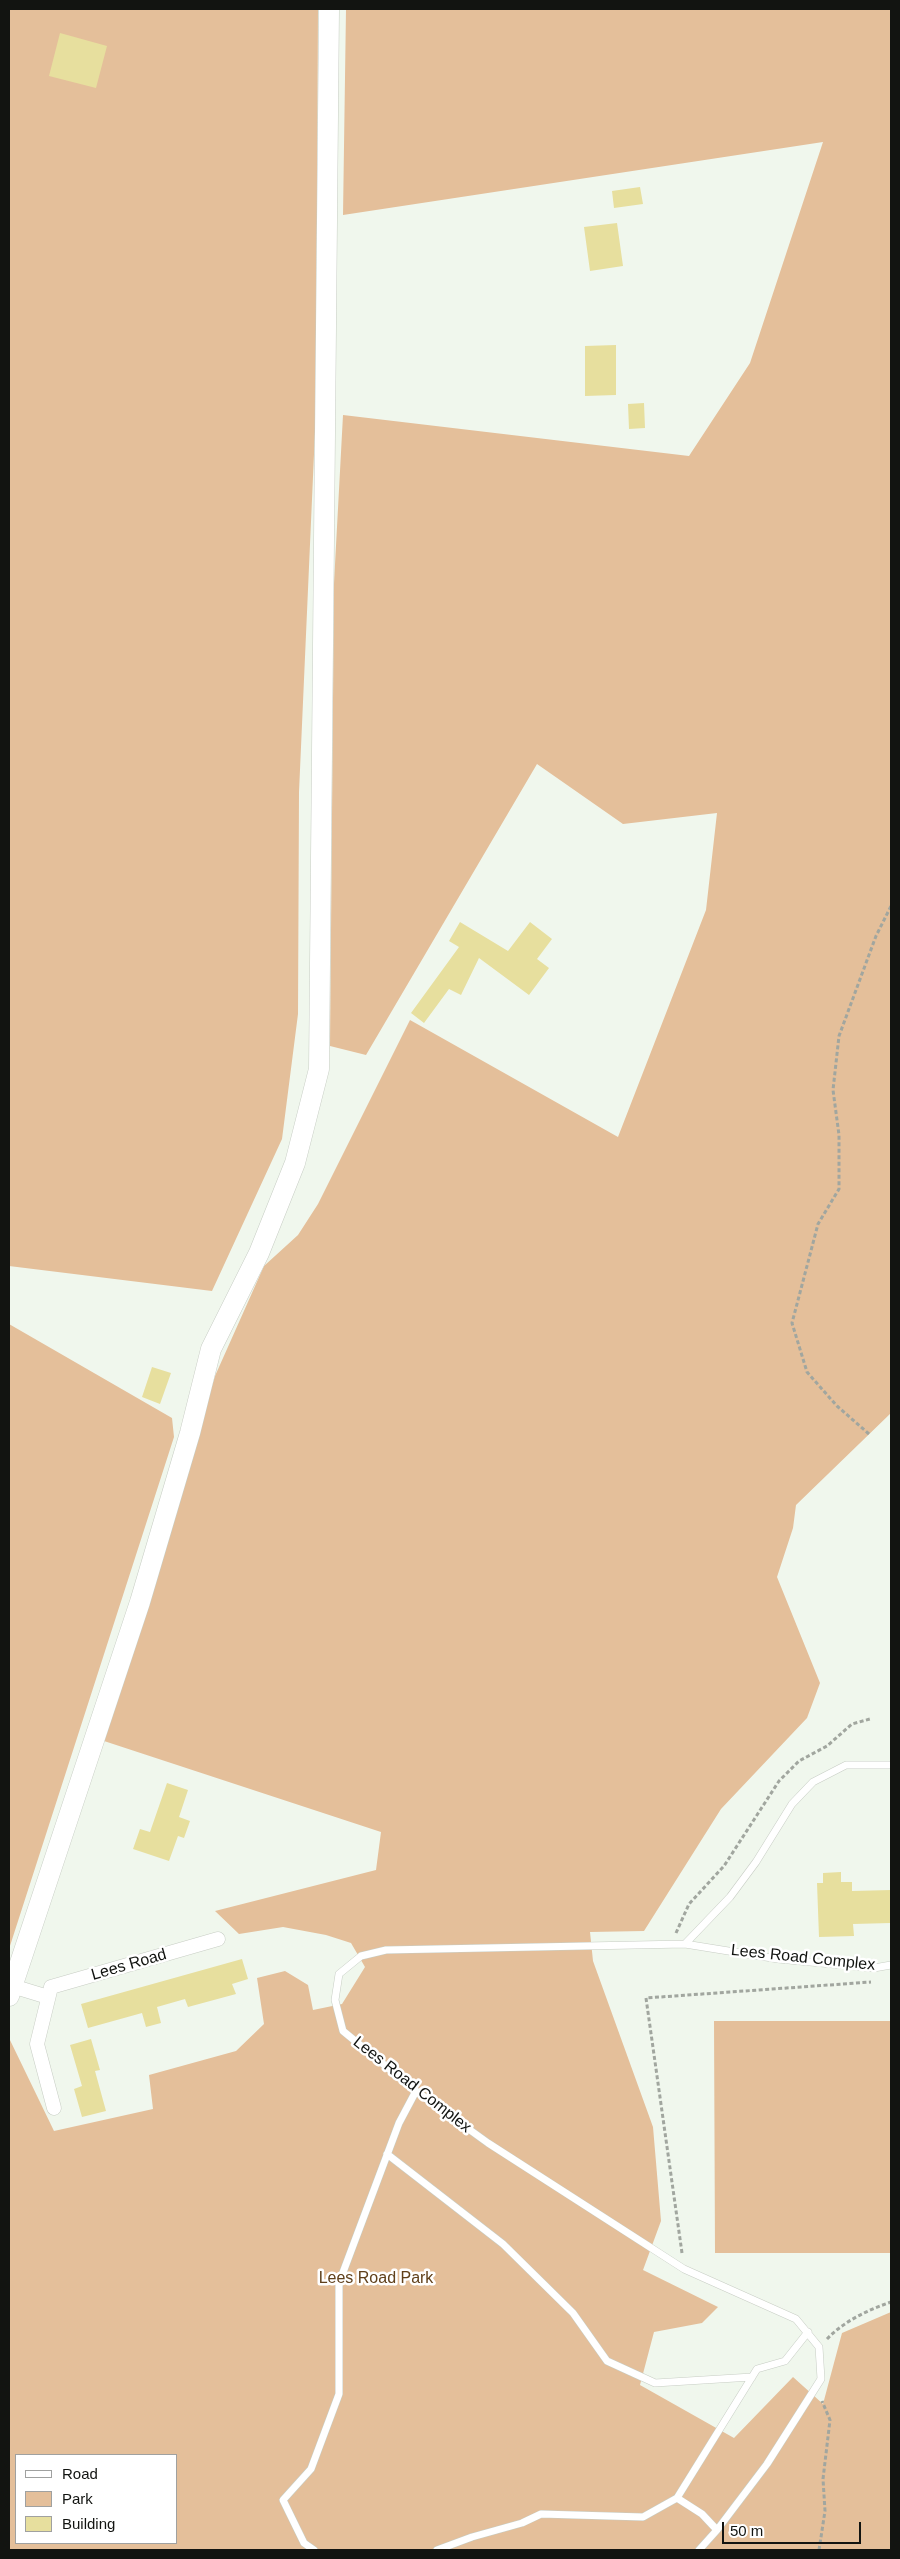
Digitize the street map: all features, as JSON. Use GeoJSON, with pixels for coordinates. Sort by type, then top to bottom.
{"type":"FeatureCollection","features":[{"type":"Feature","properties":{"kind":"street"},"geometry":{"type":"LineString","coordinates":[[54,2108],[36,2044],[48,1997],[10,1991],[140,1602],[190,1433],[211,1349],[260,1253],[295,1163],[320,1069],[329,9]]}},
{"type":"Feature","properties":{"kind":"street","name":"Lees Road"},"geometry":{"type":"LineString","coordinates":[[48,1997],[51,1987],[218,1939]]}},
{"type":"Feature","properties":{"kind":"lane"},"geometry":{"type":"LineString","coordinates":[[685,1944],[730,1897],[756,1862],[792,1804],[813,1782],[846,1765],[889,1765]]}},
{"type":"Feature","properties":{"kind":"lane","name":"Lees Road Complex"},"geometry":{"type":"LineString","coordinates":[[699,2550],[718,2530],[767,2464],[821,2379],[819,2347],[796,2319],[731,2292],[684,2269],[488,2143],[416,2090],[343,2031],[335,2000],[339,1974],[361,1956],[386,1950],[674,1944],[685,1944],[778,1959],[874,1968],[891,1965]]}},
{"type":"Feature","properties":{"kind":"lane"},"geometry":{"type":"LineString","coordinates":[[314,2550],[304,2542],[283,2500],[311,2469],[339,2394],[339,2284],[399,2123],[416,2090]]}},
{"type":"Feature","properties":{"kind":"lane"},"geometry":{"type":"LineString","coordinates":[[387,2154],[503,2244],[573,2313],[606,2361],[655,2383],[752,2377]]}},
{"type":"Feature","properties":{"kind":"lane"},"geometry":{"type":"LineString","coordinates":[[437,2550],[472,2537],[522,2523],[541,2514],[644,2517],[677,2498],[757,2369],[784,2361],[808,2332]]}},
{"type":"Feature","properties":{"kind":"lane"},"geometry":{"type":"LineString","coordinates":[[677,2498],[702,2514],[718,2530]]}},
{"type":"Feature","properties":{"kind":"path"},"geometry":{"type":"LineString","coordinates":[[869,1434],[837,1406],[807,1372],[792,1323],[818,1224],[839,1189],[838,1135],[833,1090],[839,1036],[876,936],[891,906]]}},
{"type":"Feature","properties":{"kind":"path"},"geometry":{"type":"LineString","coordinates":[[674,1944],[676,1931],[689,1904],[724,1866],[779,1781],[799,1761],[827,1746],[852,1724],[870,1719]]}},
{"type":"Feature","properties":{"kind":"path"},"geometry":{"type":"LineString","coordinates":[[684,2269],[646,1998],[872,1982]]}},
{"type":"Feature","properties":{"kind":"path"},"geometry":{"type":"LineString","coordinates":[[815,2388],[830,2420],[823,2479],[825,2511],[819,2550]]}},
{"type":"Feature","properties":{"kind":"green space"},"geometry":{"type":"Polygon","coordinates":[[[9,9],[318,9],[316,409],[299,792],[298,1014],[282,1139],[212,1291],[9,1266],[9,9]]]}},
{"type":"Feature","properties":{"kind":"green space","name":"Lees Road Park"},"geometry":{"type":"Polygon","coordinates":[[[346,9],[891,9],[891,1413],[796,1505],[793,1528],[777,1577],[820,1683],[807,1718],[721,1809],[644,1931],[590,1932],[593,1961],[653,2127],[661,2221],[643,2270],[718,2307],[702,2323],[654,2332],[640,2385],[734,2438],[793,2377],[823,2404],[842,2333],[891,2312],[891,2550],[9,2550],[9,2038],[54,2131],[153,2109],[149,2075],[236,2051],[264,2024],[257,1978],[285,1971],[308,1985],[313,2010],[342,2004],[365,1967],[351,1943],[326,1935],[283,1927],[239,1934],[215,1911],[376,1870],[381,1832],[104,1741],[215,1376],[264,1266],[298,1235],[318,1204],[410,1020],[618,1137],[706,910],[717,813],[623,824],[537,764],[366,1055],[330,1046],[334,583],[343,415],[689,456],[750,363],[823,142],[343,215],[346,9]]]}},
{"type":"Feature","properties":{"kind":"green space"},"geometry":{"type":"Polygon","coordinates":[[[9,1324],[172,1418],[174,1437],[9,1949],[9,1324]]]}},
{"type":"Feature","properties":{"kind":"green space"},"geometry":{"type":"Polygon","coordinates":[[[714,2021],[891,2021],[891,2253],[715,2253],[714,2021]]]}},
{"type":"Feature","properties":{"kind":"building"},"geometry":{"type":"Polygon","coordinates":[[[60,33],[107,46],[96,88],[49,76],[60,33]]]}},
{"type":"Feature","properties":{"kind":"building"},"geometry":{"type":"Polygon","coordinates":[[[640,187],[643,204],[614,208],[612,191],[640,187]]]}},
{"type":"Feature","properties":{"kind":"building"},"geometry":{"type":"Polygon","coordinates":[[[617,223],[623,266],[590,271],[584,227],[617,223]]]}},
{"type":"Feature","properties":{"kind":"building"},"geometry":{"type":"Polygon","coordinates":[[[616,345],[616,395],[585,396],[585,346],[616,345]]]}},
{"type":"Feature","properties":{"kind":"building"},"geometry":{"type":"Polygon","coordinates":[[[644,403],[645,428],[629,429],[628,404],[644,403]]]}},
{"type":"Feature","properties":{"kind":"building"},"geometry":{"type":"Polygon","coordinates":[[[460,922],[508,951],[530,922],[552,939],[537,959],[549,968],[529,995],[479,958],[461,995],[449,989],[424,1023],[411,1013],[459,947],[449,941],[460,922]]]}},
{"type":"Feature","properties":{"kind":"building"},"geometry":{"type":"Polygon","coordinates":[[[152,1367],[171,1373],[160,1404],[142,1397],[152,1367]]]}},
{"type":"Feature","properties":{"kind":"building"},"geometry":{"type":"Polygon","coordinates":[[[167,1783],[188,1790],[179,1817],[190,1821],[184,1838],[178,1836],[169,1861],[133,1849],[140,1829],[150,1832],[167,1783]]]}},
{"type":"Feature","properties":{"kind":"building"},"geometry":{"type":"Polygon","coordinates":[[[841,1872],[841,1882],[852,1882],[852,1891],[891,1890],[891,1923],[853,1924],[854,1936],[819,1937],[817,1883],[823,1883],[823,1873],[841,1872]]]}},
{"type":"Feature","properties":{"kind":"building"},"geometry":{"type":"Polygon","coordinates":[[[242,1959],[248,1979],[232,1984],[236,1994],[188,2007],[185,1999],[157,2007],[161,2023],[146,2027],[142,2013],[88,2028],[81,2004],[242,1959]]]}},
{"type":"Feature","properties":{"kind":"building"},"geometry":{"type":"Polygon","coordinates":[[[91,2039],[100,2070],[95,2071],[106,2111],[82,2117],[74,2089],[82,2086],[70,2045],[91,2039]]]}}]}
